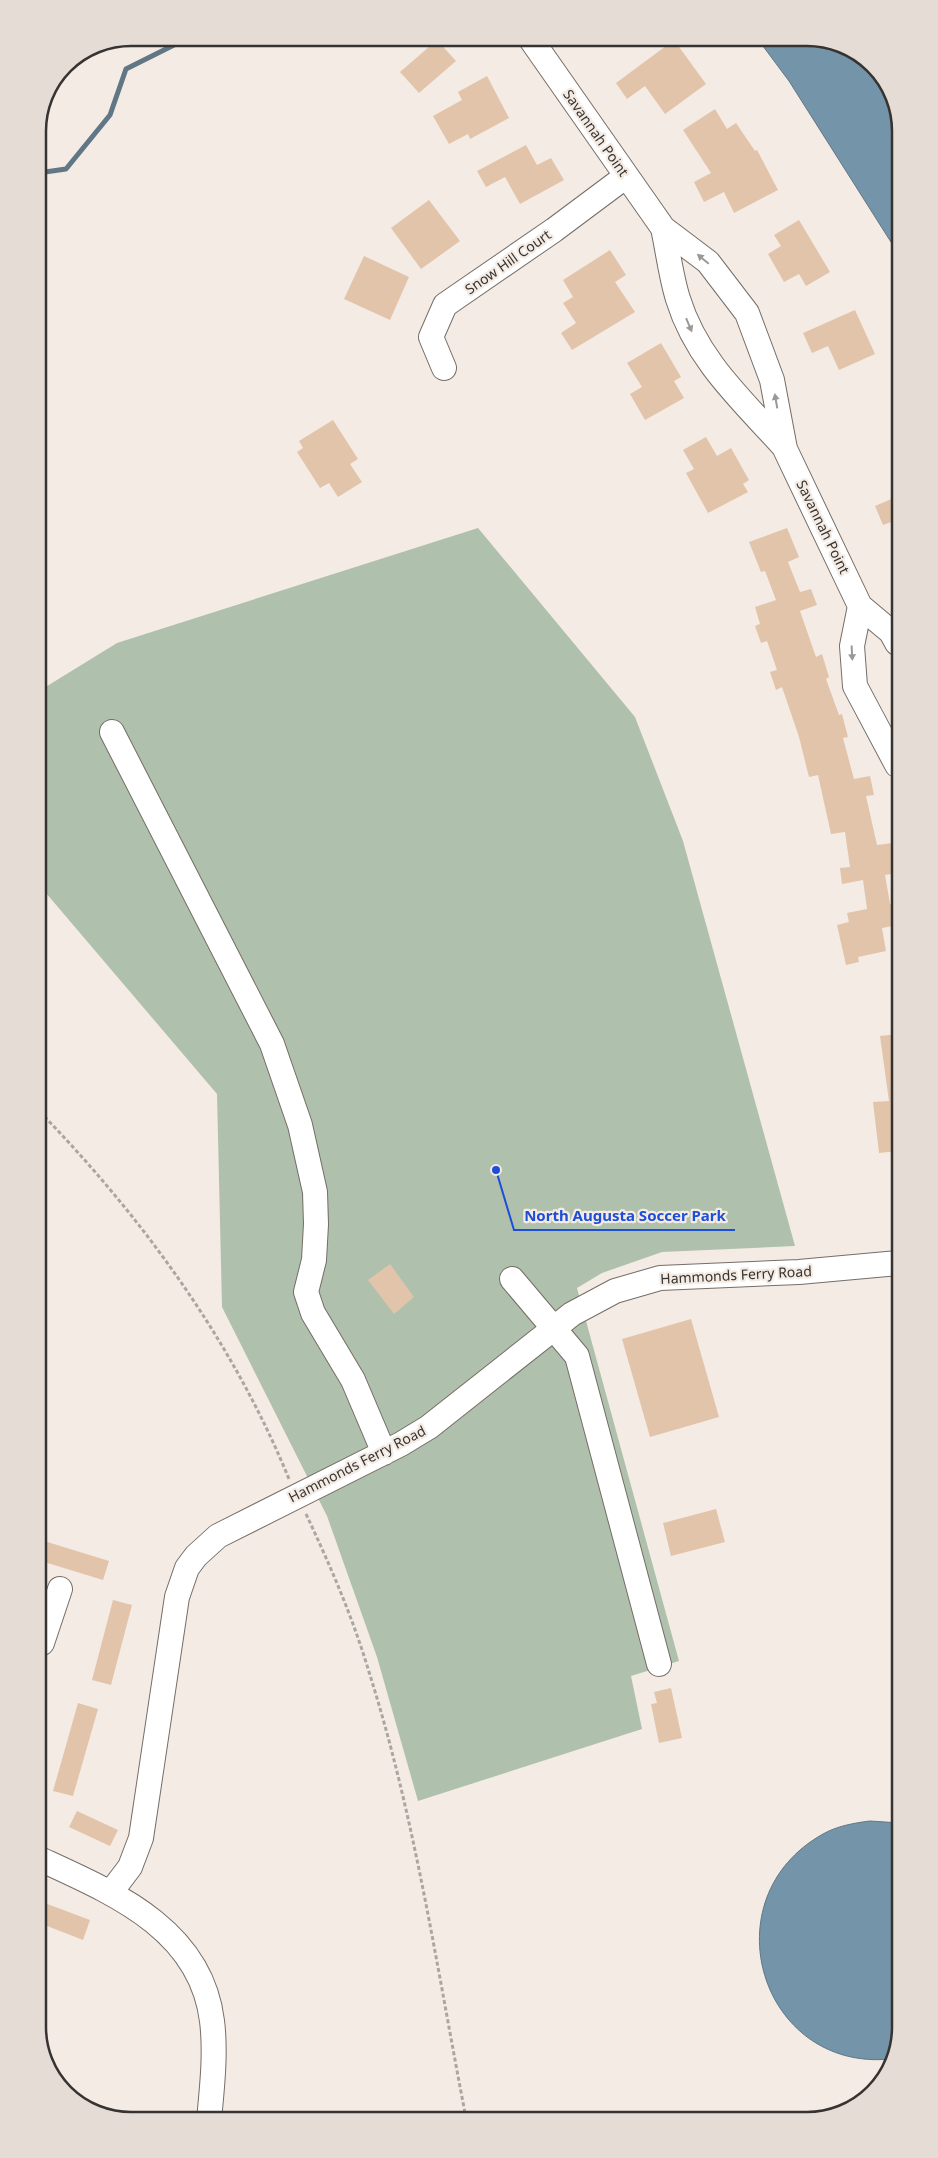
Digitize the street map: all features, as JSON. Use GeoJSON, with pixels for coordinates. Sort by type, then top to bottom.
{"type":"FeatureCollection","features":[{"type":"Feature","properties":{"kind":"street","name":"Savannah Point"},"geometry":{"type":"LineString","coordinates":[[535,46],[625,177],[663,228],[708,262],[747,313],[772,380],[785,449],[860,606],[892,632]]}},
{"type":"Feature","properties":{"kind":"street","name":"Snow Hill Court"},"geometry":{"type":"LineString","coordinates":[[444,368],[431,337],[445,305],[554,230],[625,177]]}},
{"type":"Feature","properties":{"kind":"street","name":"Savannah Point"},"geometry":{"type":"LineString","coordinates":[[663,228],[678,299],[692,334],[720,378],[785,449]]}},
{"type":"Feature","properties":{"kind":"street"},"geometry":{"type":"LineString","coordinates":[[860,606],[852,646],[854,686],[892,756]]}},
{"type":"Feature","properties":{"kind":"street"},"geometry":{"type":"LineString","coordinates":[[112,732],[272,1044],[300,1125],[315,1192],[314,1260],[306,1292],[312,1313],[353,1380],[384,1453]]}},
{"type":"Feature","properties":{"kind":"street","name":"Hammonds Ferry Road"},"geometry":{"type":"LineString","coordinates":[[111,1892],[130,1867],[141,1838],[165,1668],[181,1582],[196,1556],[218,1536],[384,1453],[429,1427],[456,1408],[553,1329],[593,1302],[638,1283],[660,1278],[799,1272],[892,1264]]}},
{"type":"Feature","properties":{"kind":"street"},"geometry":{"type":"LineString","coordinates":[[512,1279],[577,1356],[660,1664]]}},
{"type":"Feature","properties":{"kind":"street"},"geometry":{"type":"LineString","coordinates":[[46,1631],[60,1589]]}},
{"type":"Feature","properties":{"kind":"street"},"geometry":{"type":"LineString","coordinates":[[46,1862],[111,1892],[139,1910],[176,1940],[194,1965],[202,1982],[209,2005],[214,2039],[209,2112]]}},
{"type":"Feature","properties":{"kind":"path"},"geometry":{"type":"LineString","coordinates":[[46,1119],[124,1205],[170,1267],[257,1408],[341,1596],[369,1671],[418,1861],[423,1900],[465,2112]]}},
{"type":"Feature","properties":{"kind":"green space"},"geometry":{"type":"Polygon","coordinates":[[[478,528],[635,717],[683,841],[795,1246],[662,1252],[602,1273],[577,1288],[679,1661],[631,1676],[642,1729],[418,1801],[377,1657],[327,1516],[222,1307],[217,1094],[46,893],[46,687],[117,643],[478,528]]]}},
{"type":"Feature","properties":{"kind":"water"},"geometry":{"type":"Polygon","coordinates":[[[763,46],[813,46],[840,53],[867,71],[883,93],[890,114],[892,131],[892,244],[789,81],[763,46]]]}},
{"type":"Feature","properties":{"kind":"water"},"geometry":{"type":"Polygon","coordinates":[[[870,1821],[892,1822],[892,2027],[889,2049],[885,2059],[846,2056],[809,2038],[782,2010],[765,1975],[759,1937],[767,1898],[788,1863],[823,1834],[846,1825],[870,1821]]]}},
{"type":"Feature","properties":{"kind":"building"},"geometry":{"type":"Polygon","coordinates":[[[430,46],[442,46],[456,61],[419,93],[400,72],[430,46]]]}},
{"type":"Feature","properties":{"kind":"building"},"geometry":{"type":"Polygon","coordinates":[[[666,46],[678,46],[706,84],[665,114],[645,86],[627,99],[616,83],[666,46]]]}},
{"type":"Feature","properties":{"kind":"building"},"geometry":{"type":"Polygon","coordinates":[[[487,76],[509,118],[470,139],[468,134],[449,144],[433,116],[462,100],[458,92],[487,76]]]}},
{"type":"Feature","properties":{"kind":"building"},"geometry":{"type":"Polygon","coordinates":[[[715,109],[727,129],[736,123],[755,151],[757,150],[778,190],[734,213],[724,192],[704,202],[694,182],[711,173],[683,130],[715,109]]]}},
{"type":"Feature","properties":{"kind":"building"},"geometry":{"type":"Polygon","coordinates":[[[526,145],[537,165],[551,158],[564,180],[520,204],[505,177],[486,187],[477,171],[526,145]]]}},
{"type":"Feature","properties":{"kind":"building"},"geometry":{"type":"Polygon","coordinates":[[[429,200],[460,241],[421,269],[391,228],[429,200]]]}},
{"type":"Feature","properties":{"kind":"building"},"geometry":{"type":"Polygon","coordinates":[[[799,220],[830,272],[806,286],[799,274],[784,282],[768,254],[781,246],[774,235],[799,220]]]}},
{"type":"Feature","properties":{"kind":"building"},"geometry":{"type":"Polygon","coordinates":[[[610,250],[626,275],[615,282],[635,312],[572,350],[561,333],[576,323],[563,303],[573,297],[563,280],[610,250]]]}},
{"type":"Feature","properties":{"kind":"building"},"geometry":{"type":"Polygon","coordinates":[[[364,256],[409,277],[390,320],[344,299],[364,256]]]}},
{"type":"Feature","properties":{"kind":"building"},"geometry":{"type":"Polygon","coordinates":[[[855,310],[875,354],[839,370],[828,346],[812,353],[803,333],[855,310]]]}},
{"type":"Feature","properties":{"kind":"building"},"geometry":{"type":"Polygon","coordinates":[[[661,343],[681,377],[674,381],[684,398],[645,420],[630,394],[642,387],[627,363],[661,343]]]}},
{"type":"Feature","properties":{"kind":"building"},"geometry":{"type":"Polygon","coordinates":[[[333,420],[358,459],[350,464],[362,482],[338,497],[329,483],[320,488],[297,452],[303,448],[299,441],[333,420]]]}},
{"type":"Feature","properties":{"kind":"building"},"geometry":{"type":"Polygon","coordinates":[[[706,437],[717,456],[731,448],[749,480],[743,484],[748,492],[708,513],[686,473],[694,469],[683,450],[706,437]]]}},
{"type":"Feature","properties":{"kind":"building"},"geometry":{"type":"Polygon","coordinates":[[[892,499],[892,522],[883,525],[875,506],[892,499]]]}},
{"type":"Feature","properties":{"kind":"building"},"geometry":{"type":"Polygon","coordinates":[[[787,528],[799,557],[788,562],[800,592],[811,589],[817,605],[800,611],[816,657],[822,654],[829,677],[826,679],[839,715],[842,714],[848,737],[843,738],[854,779],[870,776],[874,795],[866,796],[877,845],[892,843],[892,874],[885,875],[890,904],[892,904],[892,926],[882,928],[886,951],[858,957],[859,962],[846,965],[837,925],[849,922],[847,913],[867,909],[863,880],[842,884],[840,868],[850,867],[845,832],[831,834],[818,775],[809,777],[799,737],[782,687],[776,690],[770,672],[777,670],[767,641],[761,643],[755,626],[760,624],[755,607],[776,600],[765,571],[761,572],[749,542],[787,528]]]}},
{"type":"Feature","properties":{"kind":"building"},"geometry":{"type":"Polygon","coordinates":[[[892,1035],[892,1152],[879,1153],[873,1102],[889,1101],[880,1036],[892,1035]]]}},
{"type":"Feature","properties":{"kind":"building"},"geometry":{"type":"Polygon","coordinates":[[[390,1264],[414,1297],[394,1314],[368,1280],[390,1264]]]}},
{"type":"Feature","properties":{"kind":"building"},"geometry":{"type":"Polygon","coordinates":[[[691,1319],[719,1417],[650,1437],[622,1339],[691,1319]]]}},
{"type":"Feature","properties":{"kind":"building"},"geometry":{"type":"Polygon","coordinates":[[[716,1509],[725,1542],[671,1556],[663,1523],[716,1509]]]}},
{"type":"Feature","properties":{"kind":"building"},"geometry":{"type":"Polygon","coordinates":[[[46,1542],[109,1561],[103,1580],[46,1563],[46,1542]]]}},
{"type":"Feature","properties":{"kind":"building"},"geometry":{"type":"Polygon","coordinates":[[[113,1600],[132,1605],[111,1685],[92,1680],[113,1600]]]}},
{"type":"Feature","properties":{"kind":"building"},"geometry":{"type":"Polygon","coordinates":[[[671,1688],[682,1738],[659,1743],[651,1704],[657,1703],[654,1692],[671,1688]]]}},
{"type":"Feature","properties":{"kind":"building"},"geometry":{"type":"Polygon","coordinates":[[[78,1703],[98,1709],[73,1796],[53,1791],[78,1703]]]}},
{"type":"Feature","properties":{"kind":"building"},"geometry":{"type":"Polygon","coordinates":[[[77,1811],[118,1830],[110,1846],[69,1827],[77,1811]]]}},
{"type":"Feature","properties":{"kind":"building"},"geometry":{"type":"Polygon","coordinates":[[[46,1904],[90,1920],[83,1940],[46,1926],[46,1904]]]}},
{"type":"Feature","properties":{"kind":"waterway"},"geometry":{"type":"LineString","coordinates":[[46,172],[66,169],[110,115],[126,69],[172,46]]}},
{"type":"Feature","properties":{"kind":"place","name":"North Augusta Soccer Park"},"geometry":{"type":"Point","coordinates":[496,1170]}}]}
